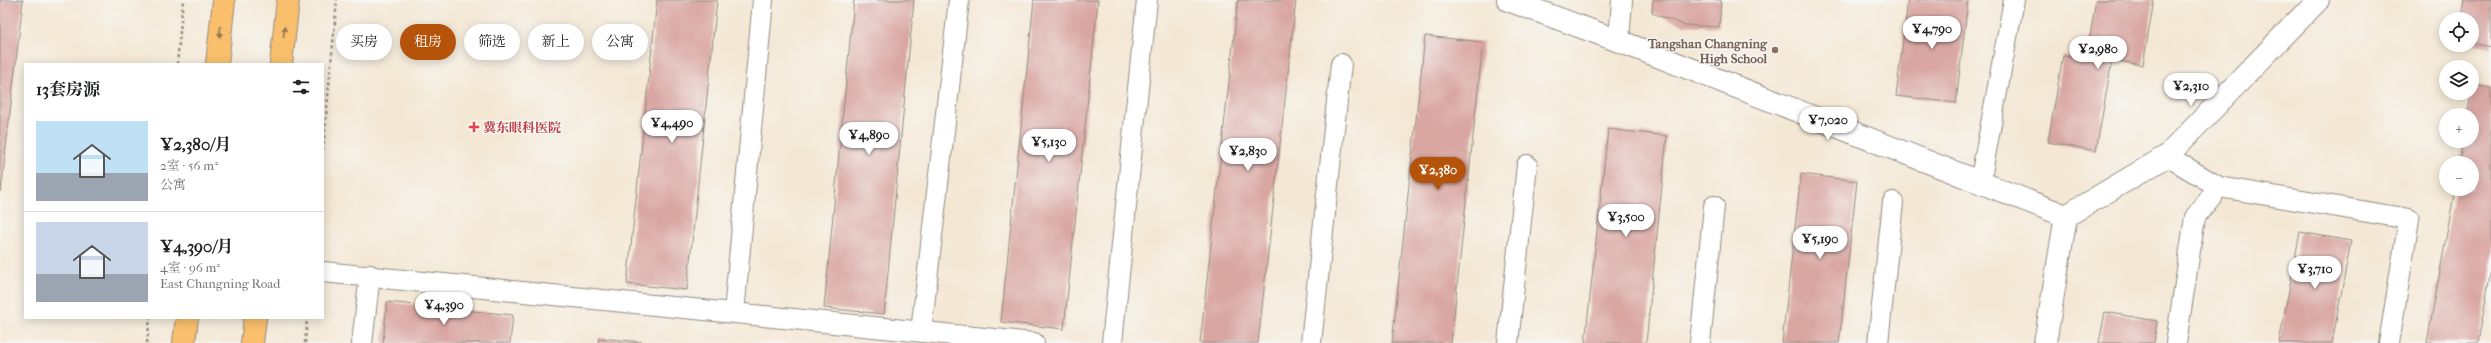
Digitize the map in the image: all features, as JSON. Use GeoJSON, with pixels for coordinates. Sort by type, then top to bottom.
{"type":"FeatureCollection","features":[{"type":"Feature","properties":{"kind":"main road"},"geometry":{"type":"LineString","coordinates":[[216,63],[224,0]]}},
{"type":"Feature","properties":{"kind":"main road"},"geometry":{"type":"LineString","coordinates":[[281,63],[288,0]]}},
{"type":"Feature","properties":{"kind":"main road"},"geometry":{"type":"LineString","coordinates":[[184,343],[187,319]]}},
{"type":"Feature","properties":{"kind":"main road"},"geometry":{"type":"LineString","coordinates":[[252,343],[255,319]]}},
{"type":"Feature","properties":{"kind":"street"},"geometry":{"type":"LineString","coordinates":[[1508,0],[1619,41],[2066,216]]}},
{"type":"Feature","properties":{"kind":"street"},"geometry":{"type":"LineString","coordinates":[[2045,343],[2066,216],[2167,156],[2318,0]]}},
{"type":"Feature","properties":{"kind":"lane"},"geometry":{"type":"LineString","coordinates":[[734,313],[763,0]]}},
{"type":"Feature","properties":{"kind":"lane"},"geometry":{"type":"LineString","coordinates":[[921,332],[959,0]]}},
{"type":"Feature","properties":{"kind":"lane"},"geometry":{"type":"LineString","coordinates":[[1112,343],[1147,0]]}},
{"type":"Feature","properties":{"kind":"lane"},"geometry":{"type":"LineString","coordinates":[[1619,41],[1622,0]]}},
{"type":"Feature","properties":{"kind":"lane"},"geometry":{"type":"LineString","coordinates":[[1980,183],[2014,0]]}},
{"type":"Feature","properties":{"kind":"lane"},"geometry":{"type":"LineString","coordinates":[[1311,343],[1341,64]]}},
{"type":"Feature","properties":{"kind":"lane"},"geometry":{"type":"LineString","coordinates":[[2167,156],[2218,187],[2409,219],[2389,343]]}},
{"type":"Feature","properties":{"kind":"lane"},"geometry":{"type":"LineString","coordinates":[[1508,343],[1526,165]]}},
{"type":"Feature","properties":{"kind":"lane"},"geometry":{"type":"LineString","coordinates":[[2176,343],[2195,217],[2218,187]]}},
{"type":"Feature","properties":{"kind":"lane"},"geometry":{"type":"LineString","coordinates":[[1878,343],[1893,202]]}},
{"type":"Feature","properties":{"kind":"lane"},"geometry":{"type":"LineString","coordinates":[[1700,343],[1714,206]]}},
{"type":"Feature","properties":{"kind":"lane"},"geometry":{"type":"LineString","coordinates":[[324,272],[370,275],[1034,343]]}},
{"type":"Feature","properties":{"kind":"lane"},"geometry":{"type":"LineString","coordinates":[[362,343],[370,275]]}},
{"type":"Feature","properties":{"kind":"path"},"geometry":{"type":"LineString","coordinates":[[177,63],[184,0]]}},
{"type":"Feature","properties":{"kind":"path"},"geometry":{"type":"LineString","coordinates":[[324,139],[337,0]]}},
{"type":"Feature","properties":{"kind":"path"},"geometry":{"type":"LineString","coordinates":[[147,343],[150,319]]}},
{"type":"Feature","properties":{"kind":"path"},"geometry":{"type":"LineString","coordinates":[[305,343],[307,319]]}},
{"type":"Feature","properties":{"kind":"building"},"geometry":{"type":"Polygon","coordinates":[[[0,0],[23,0],[1,191],[0,191],[0,0]]]}},
{"type":"Feature","properties":{"kind":"building"},"geometry":{"type":"Polygon","coordinates":[[[657,0],[717,0],[687,290],[627,284],[657,0]]]}},
{"type":"Feature","properties":{"kind":"building"},"geometry":{"type":"Polygon","coordinates":[[[854,0],[914,0],[884,314],[824,308],[854,0]]]}},
{"type":"Feature","properties":{"kind":"building"},"geometry":{"type":"Polygon","coordinates":[[[1034,0],[1098,0],[1064,329],[1001,322],[1034,0]]]}},
{"type":"Feature","properties":{"kind":"building"},"geometry":{"type":"Polygon","coordinates":[[[1238,0],[1296,0],[1258,343],[1200,343],[1238,0]]]}},
{"type":"Feature","properties":{"kind":"building"},"geometry":{"type":"Polygon","coordinates":[[[1653,0],[1721,0],[1719,27],[1684,25],[1652,13],[1653,0]]]}},
{"type":"Feature","properties":{"kind":"building"},"geometry":{"type":"Polygon","coordinates":[[[1908,0],[1968,0],[1956,103],[1896,96],[1908,0]]]}},
{"type":"Feature","properties":{"kind":"building"},"geometry":{"type":"Polygon","coordinates":[[[2096,0],[2154,0],[2143,65],[2112,60],[2096,151],[2048,142],[2063,56],[2086,60],[2096,0]]]}},
{"type":"Feature","properties":{"kind":"building"},"geometry":{"type":"Polygon","coordinates":[[[2465,0],[2491,0],[2491,47],[2479,44],[2479,12],[2463,12],[2465,0]]]}},
{"type":"Feature","properties":{"kind":"building"},"geometry":{"type":"Polygon","coordinates":[[[1425,36],[1483,42],[1451,343],[1392,343],[1425,36]]]}},
{"type":"Feature","properties":{"kind":"building"},"geometry":{"type":"Polygon","coordinates":[[[2479,86],[2491,88],[2491,270],[2478,343],[2427,343],[2454,196],[2479,196],[2479,156],[2460,156],[2462,148],[2479,148],[2479,108],[2468,108],[2470,100],[2479,100],[2479,86]]]}},
{"type":"Feature","properties":{"kind":"building"},"geometry":{"type":"Polygon","coordinates":[[[1608,129],[1667,136],[1646,343],[1585,343],[1608,129]]]}},
{"type":"Feature","properties":{"kind":"building"},"geometry":{"type":"Polygon","coordinates":[[[1801,174],[1857,181],[1839,343],[1782,343],[1801,174]]]}},
{"type":"Feature","properties":{"kind":"building"},"geometry":{"type":"Polygon","coordinates":[[[2300,232],[2351,241],[2332,343],[2279,343],[2300,232]]]}},
{"type":"Feature","properties":{"kind":"building"},"geometry":{"type":"Polygon","coordinates":[[[387,302],[513,315],[510,343],[383,343],[387,302]]]}},
{"type":"Feature","properties":{"kind":"building"},"geometry":{"type":"Polygon","coordinates":[[[2105,312],[2157,321],[2154,343],[2099,343],[2105,312]]]}},
{"type":"Feature","properties":{"kind":"building"},"geometry":{"type":"Polygon","coordinates":[[[599,338],[642,342],[642,343],[598,343],[599,338]]]}},
{"type":"Feature","properties":{"kind":"place","name":"Tangshan Changning High School"},"geometry":{"type":"Point","coordinates":[1775,50]}},
{"type":"Feature","properties":{"kind":"place","name":"冀东眼科医院"},"geometry":{"type":"Point","coordinates":[474,127]}}]}
